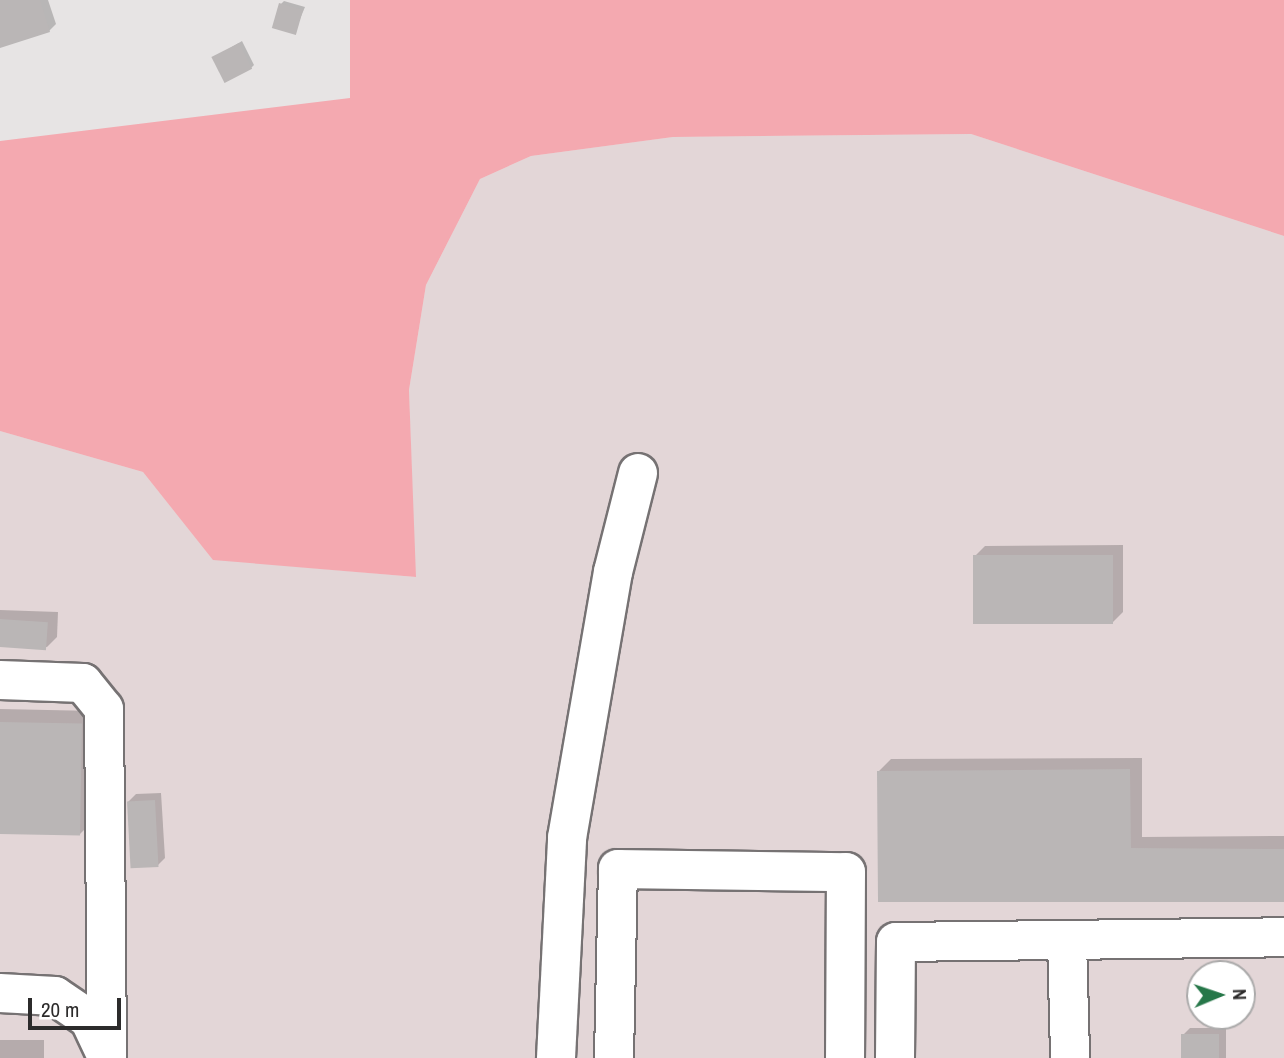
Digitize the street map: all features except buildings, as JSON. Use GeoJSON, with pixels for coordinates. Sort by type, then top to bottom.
{"type":"FeatureCollection","features":[{"type":"Feature","properties":{"kind":"lane"},"geometry":{"type":"LineString","coordinates":[[556,1058],[567,838],[612,572],[638,473]]}},
{"type":"Feature","properties":{"kind":"lane"},"geometry":{"type":"LineString","coordinates":[[0,680],[83,683],[104,709],[107,1057]]}},
{"type":"Feature","properties":{"kind":"lane"},"geometry":{"type":"LineString","coordinates":[[614,1058],[618,869],[846,872],[845,1058]]}},
{"type":"Feature","properties":{"kind":"lane"},"geometry":{"type":"LineString","coordinates":[[895,1058],[896,942],[1284,937]]}},
{"type":"Feature","properties":{"kind":"lane"},"geometry":{"type":"LineString","coordinates":[[1067,940],[1070,1058]]}},
{"type":"Feature","properties":{"kind":"lane"},"geometry":{"type":"LineString","coordinates":[[0,993],[55,996],[89,1019],[107,1057]]}},
{"type":"Feature","properties":{"kind":"shaded area"},"geometry":{"type":"Polygon","coordinates":[[[350,0],[1284,0],[1284,236],[971,134],[673,137],[531,156],[480,179],[426,285],[409,390],[416,577],[213,560],[143,472],[0,431],[0,141],[350,98],[350,0]]]}},
{"type":"Feature","properties":{"kind":"shaded area"},"geometry":{"type":"Polygon","coordinates":[[[971,134],[1284,236],[1284,1058],[0,1058],[0,431],[143,472],[213,559],[415,577],[409,390],[426,285],[480,179],[531,156],[673,137],[971,134]]]}}]}
